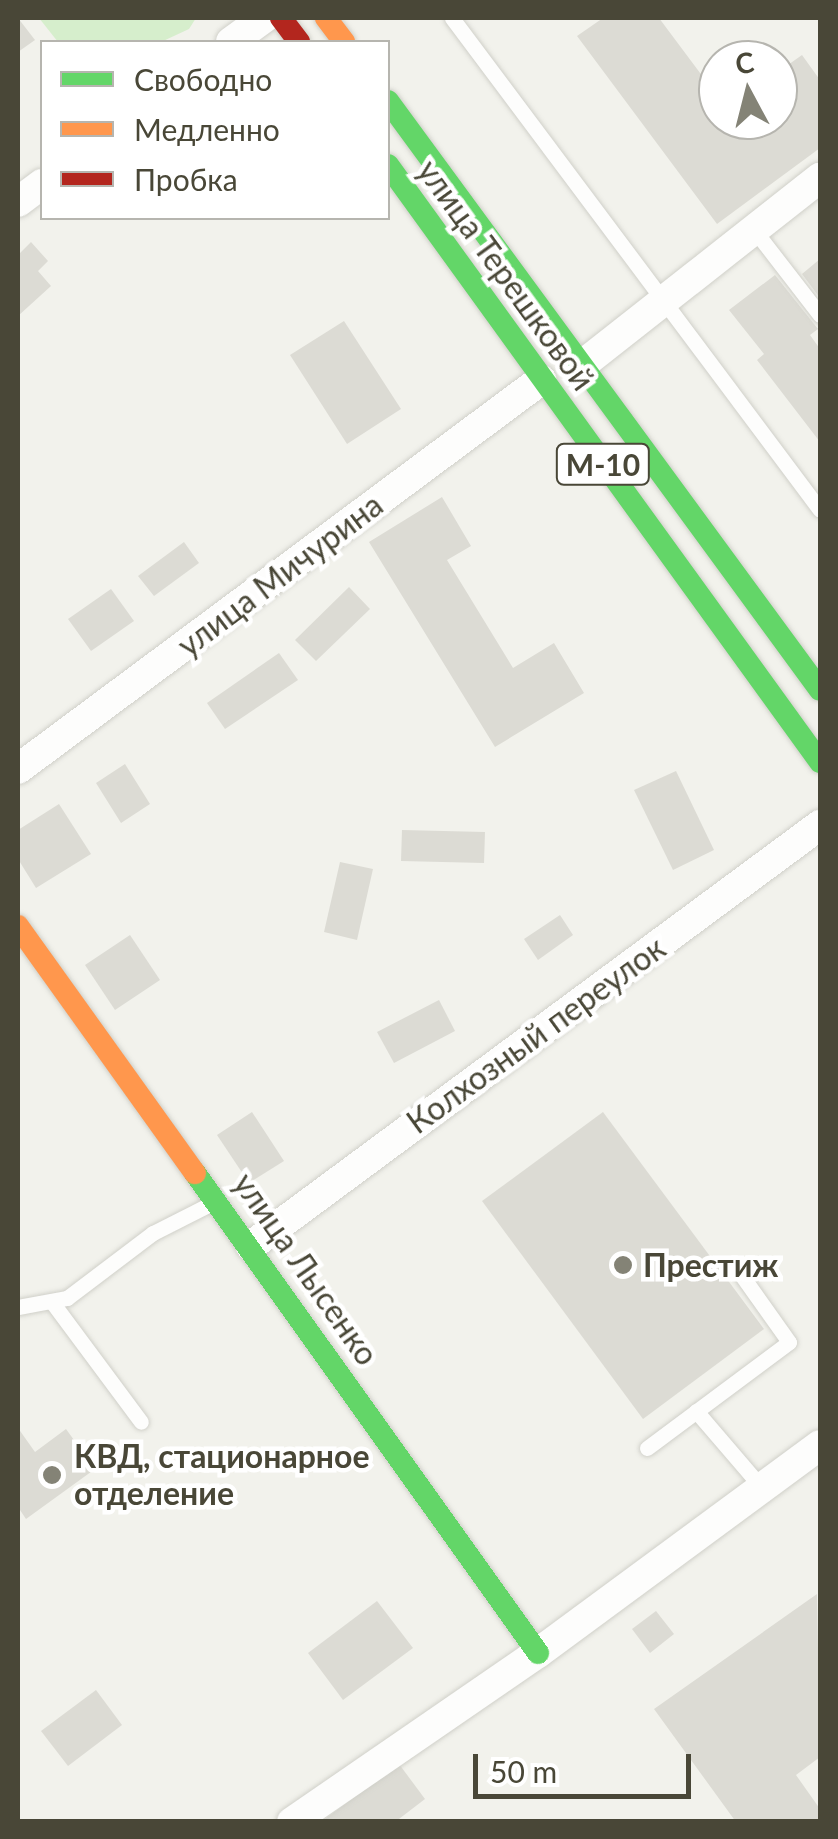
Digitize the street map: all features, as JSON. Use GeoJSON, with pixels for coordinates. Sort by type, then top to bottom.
{"type":"FeatureCollection","features":[{"type":"Feature","properties":{"kind":"main road"},"geometry":{"type":"LineString","coordinates":[[282,18],[298,40]]}},
{"type":"Feature","properties":{"kind":"main road"},"geometry":{"type":"LineString","coordinates":[[326,18],[342,40]]}},
{"type":"Feature","properties":{"kind":"main road","name":"улица Терешковой"},"geometry":{"type":"LineString","coordinates":[[390,104],[820,690]]}},
{"type":"Feature","properties":{"kind":"main road","name":"улица Терешковой"},"geometry":{"type":"LineString","coordinates":[[390,169],[820,762]]}},
{"type":"Feature","properties":{"kind":"main road","name":"улица Лысенко"},"geometry":{"type":"LineString","coordinates":[[18,926],[251,1246],[538,1654]]}},
{"type":"Feature","properties":{"kind":"street"},"geometry":{"type":"LineString","coordinates":[[234,40],[264,18]]}},
{"type":"Feature","properties":{"kind":"street"},"geometry":{"type":"LineString","coordinates":[[582,365],[664,306],[820,178]]}},
{"type":"Feature","properties":{"kind":"street"},"geometry":{"type":"LineString","coordinates":[[18,202],[40,186]]}},
{"type":"Feature","properties":{"kind":"street","name":"улица Мичурина"},"geometry":{"type":"LineString","coordinates":[[18,769],[541,380]]}},
{"type":"Feature","properties":{"kind":"street","name":"Колхозный переулок"},"geometry":{"type":"LineString","coordinates":[[251,1246],[820,824]]}},
{"type":"Feature","properties":{"kind":"street"},"geometry":{"type":"LineString","coordinates":[[292,1822],[538,1654],[820,1444]]}},
{"type":"Feature","properties":{"kind":"lane"},"geometry":{"type":"LineString","coordinates":[[452,18],[820,510]]}},
{"type":"Feature","properties":{"kind":"lane"},"geometry":{"type":"LineString","coordinates":[[755,231],[820,315]]}},
{"type":"Feature","properties":{"kind":"lane"},"geometry":{"type":"LineString","coordinates":[[18,1307],[52,1302],[153,1233],[218,1200]]}},
{"type":"Feature","properties":{"kind":"lane"},"geometry":{"type":"LineString","coordinates":[[646,1448],[790,1342],[740,1273]]}},
{"type":"Feature","properties":{"kind":"lane"},"geometry":{"type":"LineString","coordinates":[[52,1302],[140,1422]]}},
{"type":"Feature","properties":{"kind":"lane"},"geometry":{"type":"LineString","coordinates":[[696,1411],[762,1488]]}},
{"type":"Feature","properties":{"kind":"green space"},"geometry":{"type":"Polygon","coordinates":[[[39,18],[196,18],[189,29],[165,40],[56,40],[39,18]]]}},
{"type":"Feature","properties":{"kind":"building"},"geometry":{"type":"Polygon","coordinates":[[[18,18],[35,40],[18,52],[18,18]]]}},
{"type":"Feature","properties":{"kind":"building"},"geometry":{"type":"Polygon","coordinates":[[[603,18],[659,18],[698,70],[698,140],[798,140],[798,58],[802,55],[820,80],[820,148],[717,224],[577,36],[603,18]]]}},
{"type":"Feature","properties":{"kind":"building"},"geometry":{"type":"Polygon","coordinates":[[[31,242],[48,261],[38,271],[51,286],[18,316],[18,255],[31,242]]]}},
{"type":"Feature","properties":{"kind":"building"},"geometry":{"type":"Polygon","coordinates":[[[820,259],[820,298],[802,274],[820,259]]]}},
{"type":"Feature","properties":{"kind":"building"},"geometry":{"type":"Polygon","coordinates":[[[775,275],[818,329],[810,335],[820,349],[820,442],[757,360],[764,354],[729,310],[775,275]]]}},
{"type":"Feature","properties":{"kind":"building"},"geometry":{"type":"Polygon","coordinates":[[[344,321],[401,409],[347,444],[290,355],[344,321]]]}},
{"type":"Feature","properties":{"kind":"building"},"geometry":{"type":"Polygon","coordinates":[[[442,497],[471,546],[447,560],[513,668],[554,643],[584,693],[495,747],[369,542],[442,497]]]}},
{"type":"Feature","properties":{"kind":"building"},"geometry":{"type":"Polygon","coordinates":[[[184,542],[199,563],[154,596],[138,576],[184,542]]]}},
{"type":"Feature","properties":{"kind":"building"},"geometry":{"type":"Polygon","coordinates":[[[349,587],[370,609],[316,661],[295,640],[349,587]]]}},
{"type":"Feature","properties":{"kind":"building"},"geometry":{"type":"Polygon","coordinates":[[[111,589],[134,621],[91,651],[68,619],[111,589]]]}},
{"type":"Feature","properties":{"kind":"building"},"geometry":{"type":"Polygon","coordinates":[[[279,653],[298,680],[225,729],[207,703],[279,653]]]}},
{"type":"Feature","properties":{"kind":"building"},"geometry":{"type":"Polygon","coordinates":[[[125,764],[150,804],[121,823],[96,783],[125,764]]]}},
{"type":"Feature","properties":{"kind":"building"},"geometry":{"type":"Polygon","coordinates":[[[676,771],[714,850],[673,870],[634,790],[676,771]]]}},
{"type":"Feature","properties":{"kind":"building"},"geometry":{"type":"Polygon","coordinates":[[[59,804],[91,854],[36,888],[18,859],[18,830],[59,804]]]}},
{"type":"Feature","properties":{"kind":"building"},"geometry":{"type":"Polygon","coordinates":[[[402,830],[485,832],[484,863],[401,861],[402,830]]]}},
{"type":"Feature","properties":{"kind":"building"},"geometry":{"type":"Polygon","coordinates":[[[340,862],[373,869],[357,940],[324,932],[340,862]]]}},
{"type":"Feature","properties":{"kind":"building"},"geometry":{"type":"Polygon","coordinates":[[[560,915],[573,935],[538,960],[524,939],[560,915]]]}},
{"type":"Feature","properties":{"kind":"building"},"geometry":{"type":"Polygon","coordinates":[[[130,935],[160,980],[115,1010],[85,965],[130,935]]]}},
{"type":"Feature","properties":{"kind":"building"},"geometry":{"type":"Polygon","coordinates":[[[439,1000],[455,1031],[394,1063],[377,1032],[439,1000]]]}},
{"type":"Feature","properties":{"kind":"building"},"geometry":{"type":"Polygon","coordinates":[[[252,1112],[284,1161],[249,1183],[217,1135],[252,1112]]]}},
{"type":"Feature","properties":{"kind":"building","name":"Престиж"},"geometry":{"type":"Polygon","coordinates":[[[603,1112],[764,1329],[643,1419],[482,1201],[603,1112]]]}},
{"type":"Feature","properties":{"kind":"building","name":"КВД, стационарное отделение"},"geometry":{"type":"Polygon","coordinates":[[[18,1428],[35,1452],[66,1429],[95,1469],[26,1519],[18,1507],[18,1428]]]}},
{"type":"Feature","properties":{"kind":"building"},"geometry":{"type":"Polygon","coordinates":[[[817,1594],[820,1757],[796,1775],[820,1809],[820,1822],[736,1822],[654,1709],[817,1594]]]}},
{"type":"Feature","properties":{"kind":"building"},"geometry":{"type":"Polygon","coordinates":[[[377,1601],[413,1648],[343,1700],[308,1653],[377,1601]]]}},
{"type":"Feature","properties":{"kind":"building"},"geometry":{"type":"Polygon","coordinates":[[[656,1611],[674,1634],[650,1653],[632,1629],[656,1611]]]}},
{"type":"Feature","properties":{"kind":"building"},"geometry":{"type":"Polygon","coordinates":[[[96,1690],[122,1725],[68,1766],[41,1731],[96,1690]]]}},
{"type":"Feature","properties":{"kind":"building"},"geometry":{"type":"Polygon","coordinates":[[[399,1764],[425,1799],[395,1822],[321,1822],[399,1764]]]}},
{"type":"Feature","properties":{"kind":"traffic: fast"},"geometry":{"type":"LineString","coordinates":[[390,104],[820,690]]}},
{"type":"Feature","properties":{"kind":"traffic: fast"},"geometry":{"type":"LineString","coordinates":[[390,168],[820,762]]}},
{"type":"Feature","properties":{"kind":"traffic: fast"},"geometry":{"type":"LineString","coordinates":[[195,1173],[538,1653]]}},
{"type":"Feature","properties":{"kind":"traffic: slow"},"geometry":{"type":"LineString","coordinates":[[326,18],[342,40]]}},
{"type":"Feature","properties":{"kind":"traffic: slow"},"geometry":{"type":"LineString","coordinates":[[18,926],[195,1173]]}},
{"type":"Feature","properties":{"kind":"traffic: jam"},"geometry":{"type":"LineString","coordinates":[[281,18],[298,40]]}},
{"type":"Feature","properties":{"kind":"place","name":"Престиж"},"geometry":{"type":"Point","coordinates":[623,1265]}},
{"type":"Feature","properties":{"kind":"place","name":"КВД, стационарное отделение"},"geometry":{"type":"Point","coordinates":[52,1475]}}]}
